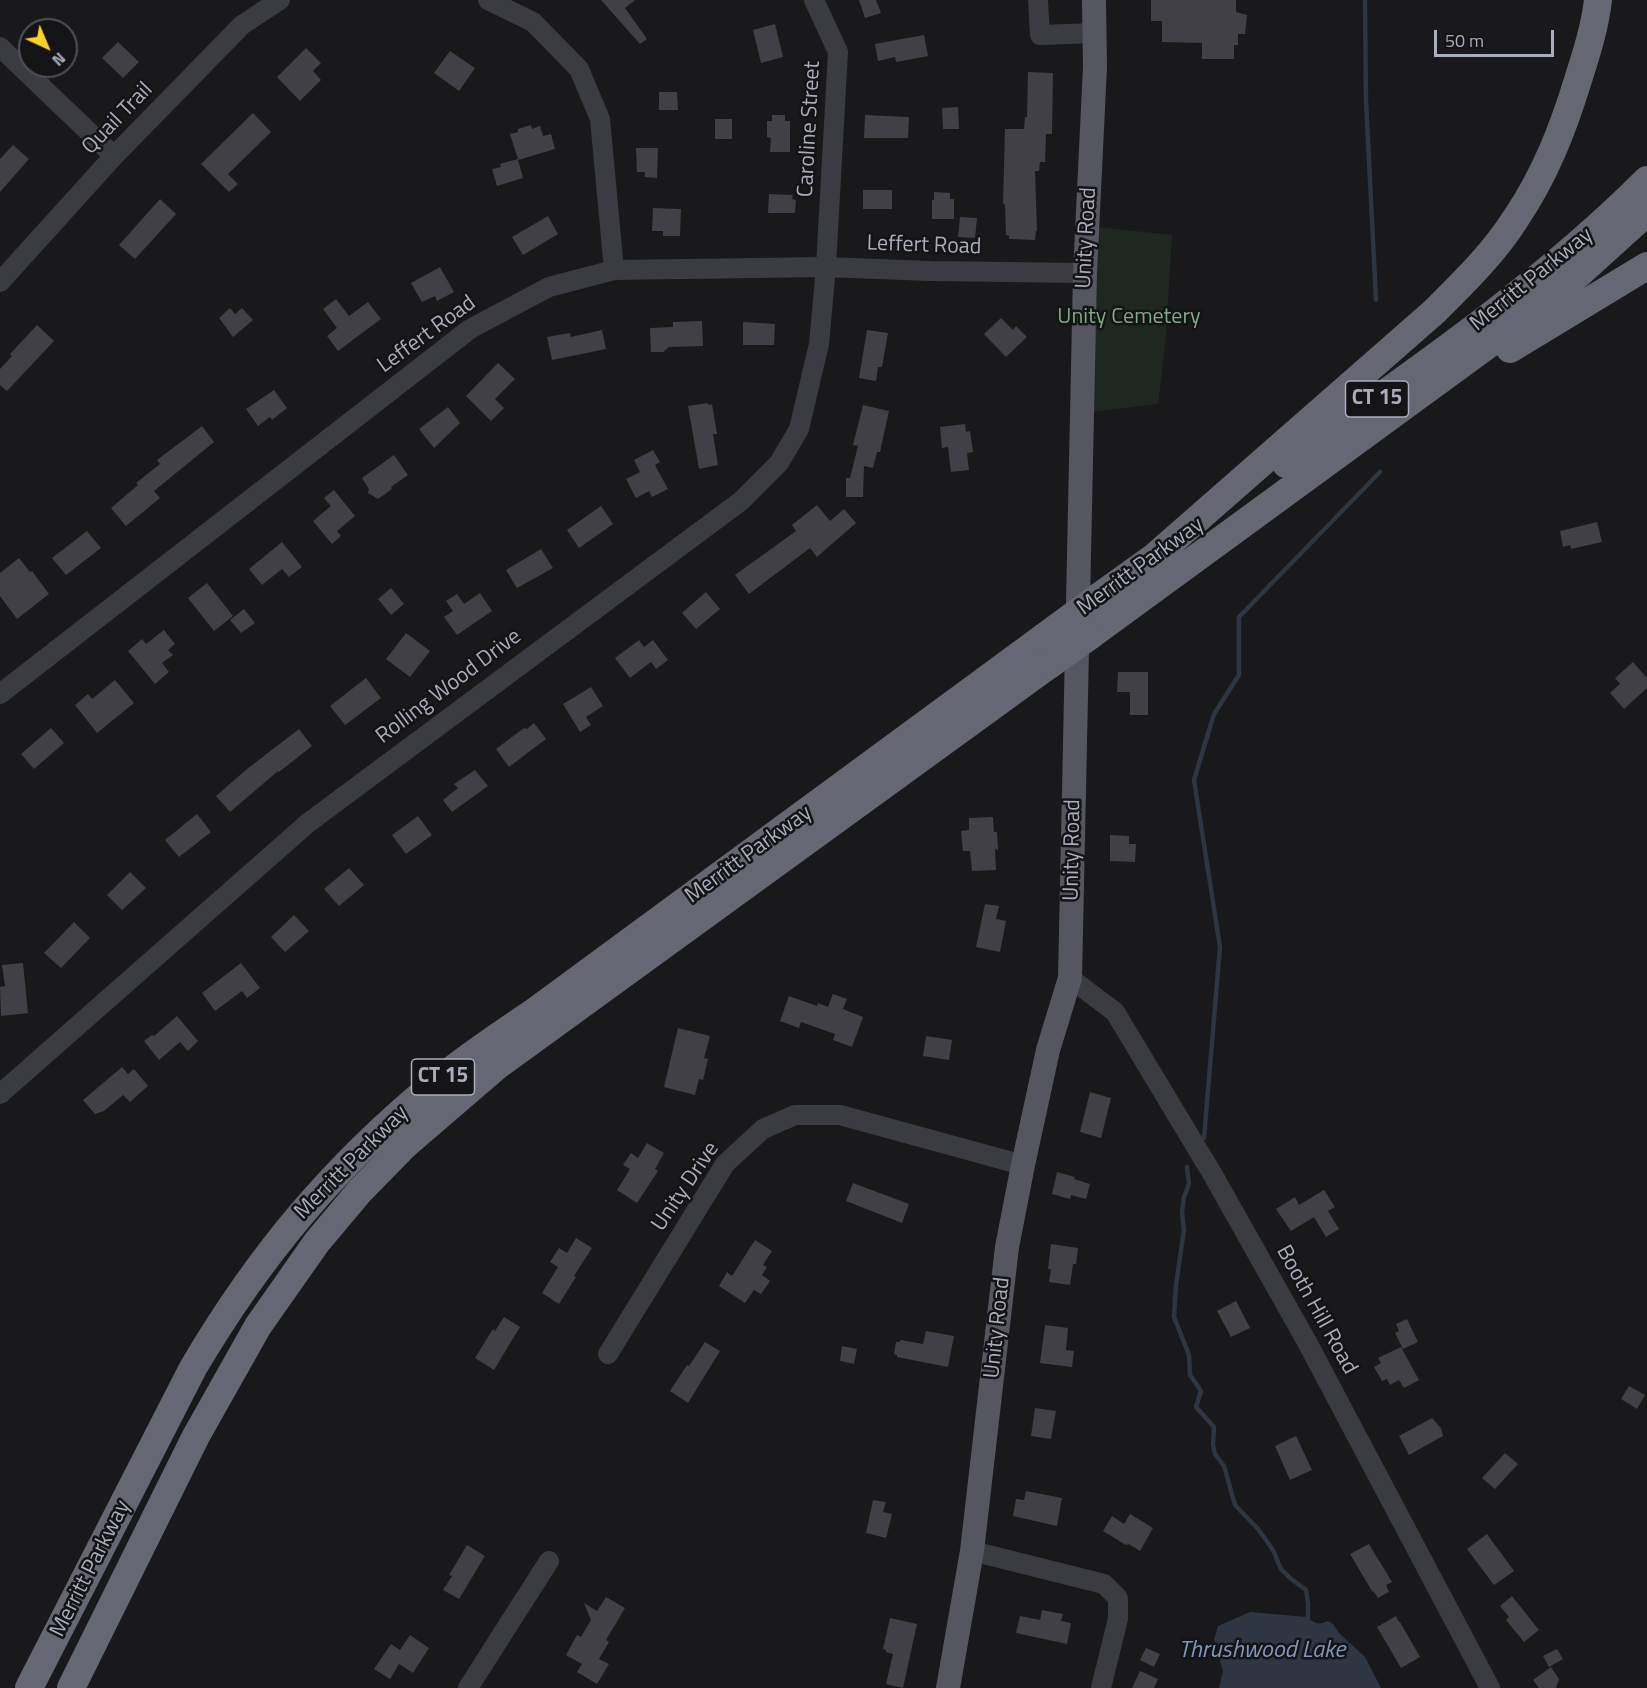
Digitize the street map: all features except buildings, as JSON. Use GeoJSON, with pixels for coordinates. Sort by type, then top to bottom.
{"type":"FeatureCollection","features":[{"type":"Feature","properties":{"kind":"highway"},"geometry":{"type":"LineString","coordinates":[[1153,558],[1426,319],[1467,279],[1492,250],[1516,218],[1550,158],[1567,117],[1585,59],[1598,0]]}},
{"type":"Feature","properties":{"kind":"highway","name":"Merritt Parkway"},"geometry":{"type":"LineString","coordinates":[[29,1688],[193,1368],[219,1324],[281,1237],[339,1170],[386,1124],[484,1046],[534,1012],[1093,601],[1414,372],[1538,279],[1583,241],[1647,180]]}},
{"type":"Feature","properties":{"kind":"highway","name":"Merritt Parkway"},"geometry":{"type":"LineString","coordinates":[[72,1688],[196,1437],[258,1326],[317,1242],[359,1192],[404,1146],[497,1066],[1515,325],[1581,272],[1647,212]]}},
{"type":"Feature","properties":{"kind":"highway"},"geometry":{"type":"LineString","coordinates":[[1391,417],[1457,386],[1522,341],[1647,266]]}},
{"type":"Feature","properties":{"kind":"main road","name":"Unity Road"},"geometry":{"type":"LineString","coordinates":[[948,1688],[972,1551],[1007,1246],[1048,1050],[1070,978],[1085,273],[1095,67],[1095,0]]}},
{"type":"Feature","properties":{"kind":"street","name":"Quail Trail"},"geometry":{"type":"LineString","coordinates":[[0,282],[114,156],[242,25],[280,0]]}},
{"type":"Feature","properties":{"kind":"street"},"geometry":{"type":"LineString","coordinates":[[488,0],[533,21],[579,69],[600,119],[614,270]]}},
{"type":"Feature","properties":{"kind":"street","name":"Caroline Street"},"geometry":{"type":"LineString","coordinates":[[814,0],[838,52],[826,267]]}},
{"type":"Feature","properties":{"kind":"street"},"geometry":{"type":"LineString","coordinates":[[1038,0],[1040,35],[1095,33]]}},
{"type":"Feature","properties":{"kind":"street"},"geometry":{"type":"LineString","coordinates":[[0,47],[114,156]]}},
{"type":"Feature","properties":{"kind":"street","name":"Leffert Road"},"geometry":{"type":"LineString","coordinates":[[0,694],[470,329],[549,288],[614,270],[826,267],[1085,273]]}},
{"type":"Feature","properties":{"kind":"street","name":"Rolling Wood Drive"},"geometry":{"type":"LineString","coordinates":[[0,1094],[308,823],[741,501],[779,463],[799,429],[819,344],[826,267]]}},
{"type":"Feature","properties":{"kind":"street","name":"Booth Hill Road"},"geometry":{"type":"LineString","coordinates":[[1070,978],[1115,1012],[1213,1175],[1307,1342],[1490,1688]]}},
{"type":"Feature","properties":{"kind":"street","name":"Unity Drive"},"geometry":{"type":"LineString","coordinates":[[608,1354],[725,1164],[763,1129],[795,1115],[840,1115],[1023,1165]]}},
{"type":"Feature","properties":{"kind":"street"},"geometry":{"type":"LineString","coordinates":[[972,1551],[1104,1584],[1118,1598],[1118,1619],[1101,1688]]}},
{"type":"Feature","properties":{"kind":"street"},"geometry":{"type":"LineString","coordinates":[[468,1688],[549,1561]]}},
{"type":"Feature","properties":{"kind":"green space","name":"Unity Cemetery"},"geometry":{"type":"Polygon","coordinates":[[[1098,227],[1172,235],[1166,337],[1158,404],[1085,413],[1098,227]]]}},
{"type":"Feature","properties":{"kind":"water","name":"Thrushwood Lake"},"geometry":{"type":"Polygon","coordinates":[[[1250,1612],[1307,1617],[1317,1623],[1328,1621],[1365,1657],[1381,1688],[1219,1688],[1223,1671],[1214,1640],[1218,1626],[1250,1612]]]}},
{"type":"Feature","properties":{"kind":"waterway"},"geometry":{"type":"LineString","coordinates":[[1365,0],[1366,101],[1376,300]]}},
{"type":"Feature","properties":{"kind":"waterway"},"geometry":{"type":"LineString","coordinates":[[1204,1138],[1220,947],[1194,780],[1214,714],[1239,675],[1239,617],[1380,472]]}},
{"type":"Feature","properties":{"kind":"waterway"},"geometry":{"type":"LineString","coordinates":[[1187,1167],[1189,1184],[1182,1212],[1184,1230],[1174,1317],[1189,1355],[1190,1375],[1201,1391],[1196,1407],[1214,1427],[1215,1454],[1224,1466],[1235,1505],[1258,1529],[1273,1550],[1281,1569],[1306,1590],[1308,1621]]}}]}
